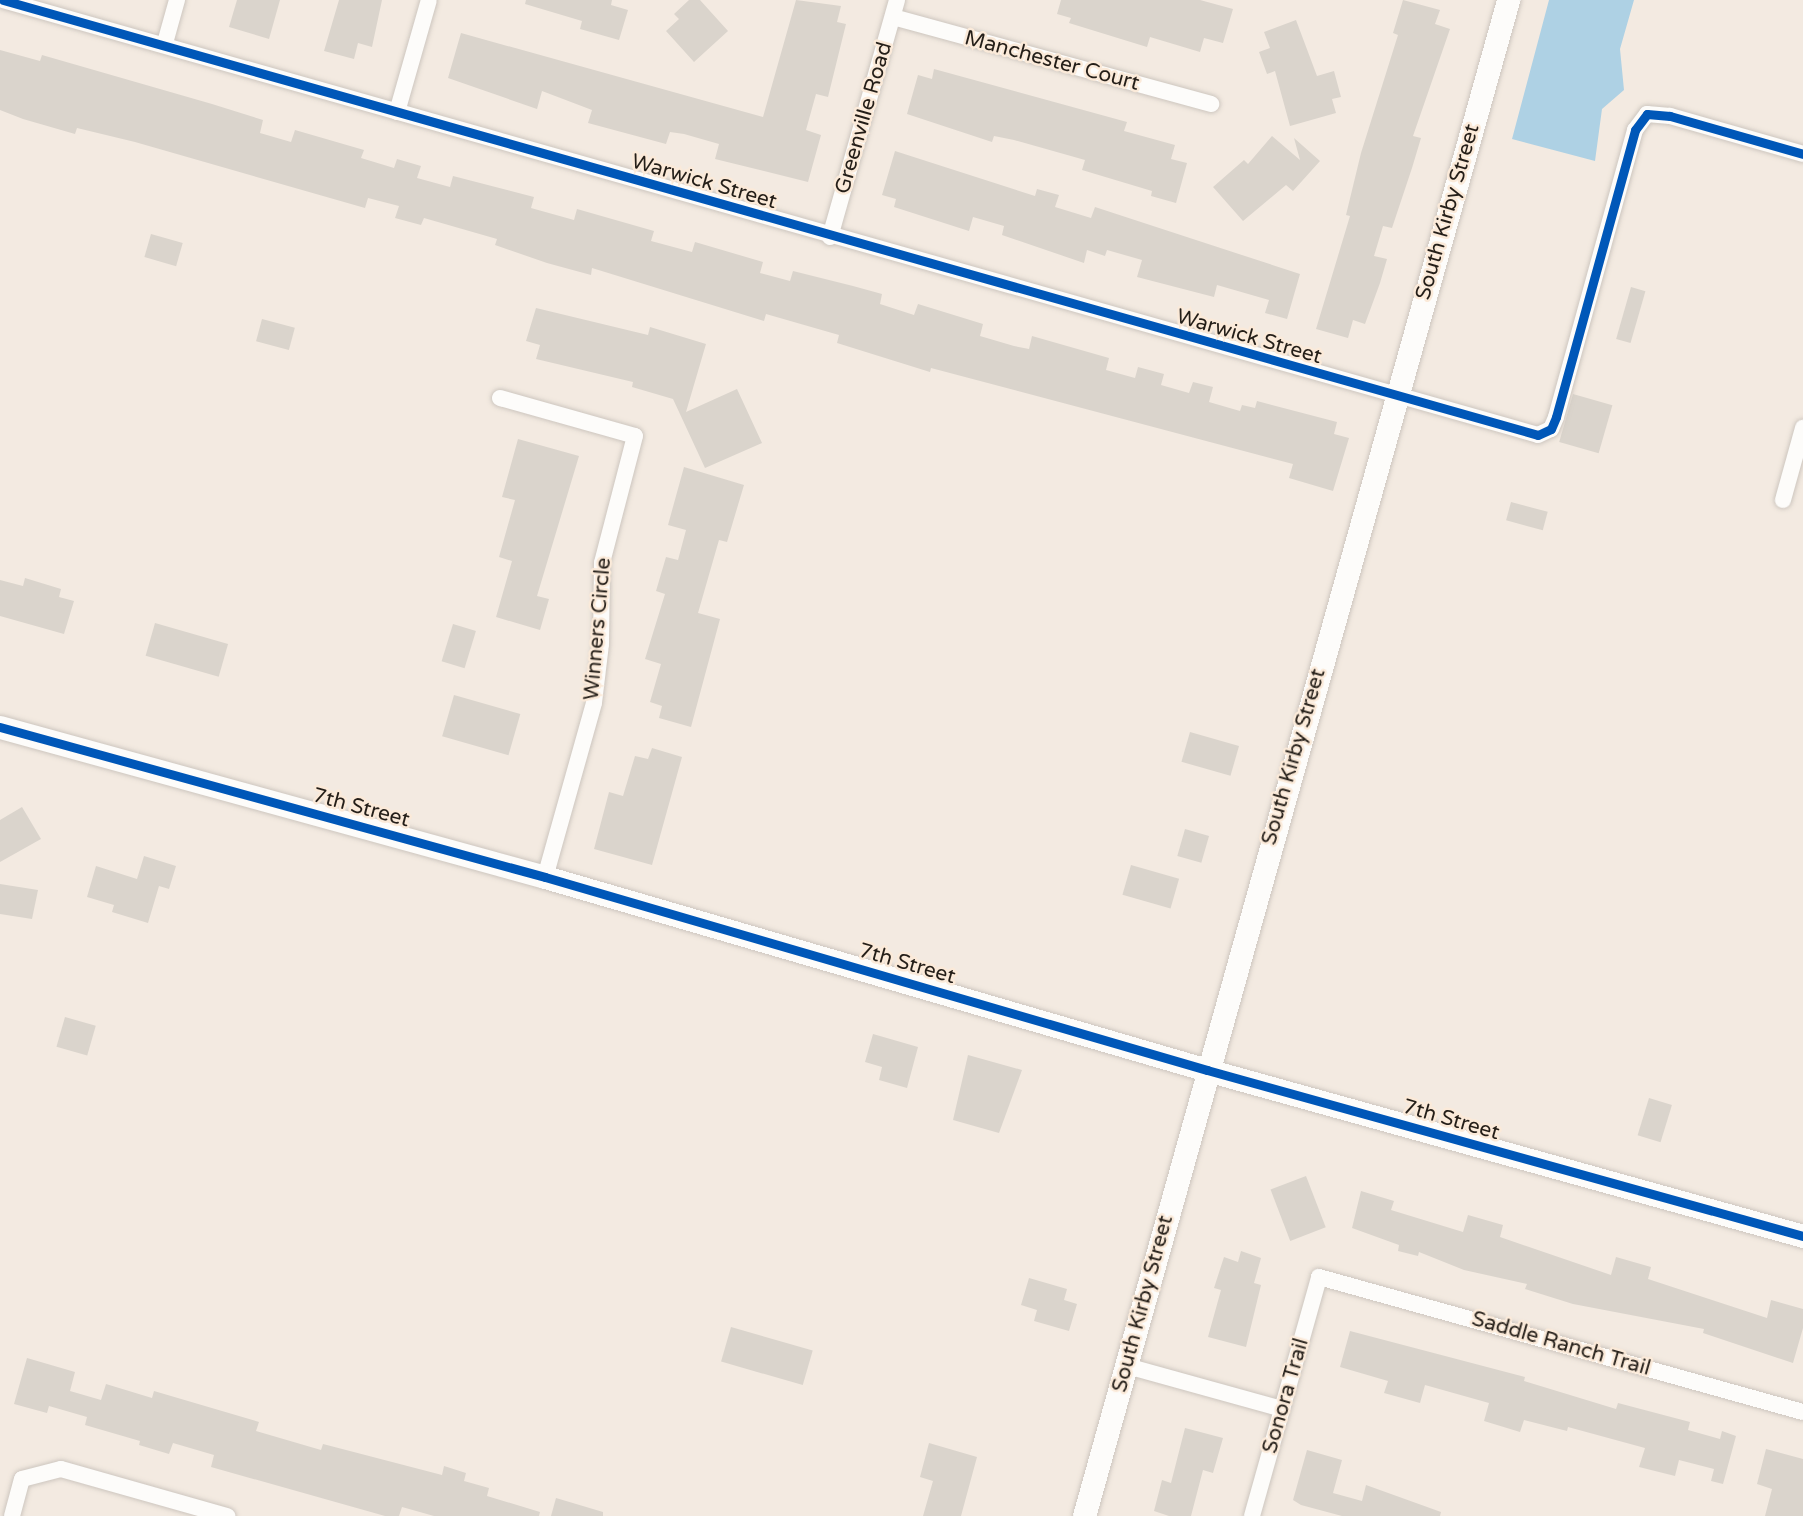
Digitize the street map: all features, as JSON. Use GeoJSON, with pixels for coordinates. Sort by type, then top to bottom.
{"type":"FeatureCollection","features":[{"type":"Feature","properties":{"kind":"street","name":"Warwick Street"},"geometry":{"type":"LineString","coordinates":[[3,0],[165,43],[830,237],[1538,435],[1551,429],[1635,130],[1647,114],[1803,153]]}},
{"type":"Feature","properties":{"kind":"street"},"geometry":{"type":"LineString","coordinates":[[165,43],[177,0]]}},
{"type":"Feature","properties":{"kind":"street"},"geometry":{"type":"LineString","coordinates":[[397,112],[429,0]]}},
{"type":"Feature","properties":{"kind":"street","name":"Greenville Road"},"geometry":{"type":"LineString","coordinates":[[830,237],[897,0]]}},
{"type":"Feature","properties":{"kind":"street","name":"South Kirby Street"},"geometry":{"type":"LineString","coordinates":[[1084,1516],[1395,396],[1508,0]]}},
{"type":"Feature","properties":{"kind":"street","name":"Manchester Court"},"geometry":{"type":"LineString","coordinates":[[893,17],[1211,104]]}},
{"type":"Feature","properties":{"kind":"street","name":"Winners Circle"},"geometry":{"type":"LineString","coordinates":[[499,398],[635,436],[601,563],[601,644],[594,703],[545,877]]}},
{"type":"Feature","properties":{"kind":"street"},"geometry":{"type":"LineString","coordinates":[[1783,500],[1803,428]]}},
{"type":"Feature","properties":{"kind":"street","name":"7th Street"},"geometry":{"type":"LineString","coordinates":[[0,727],[545,877],[1207,1070],[1803,1236]]}},
{"type":"Feature","properties":{"kind":"street","name":"Sonora Trail"},"geometry":{"type":"LineString","coordinates":[[1252,1516],[1319,1277]]}},
{"type":"Feature","properties":{"kind":"street","name":"Saddle Ranch Trail"},"geometry":{"type":"LineString","coordinates":[[1319,1277],[1803,1412]]}},
{"type":"Feature","properties":{"kind":"street"},"geometry":{"type":"LineString","coordinates":[[1127,1366],[1282,1409]]}},
{"type":"Feature","properties":{"kind":"street"},"geometry":{"type":"LineString","coordinates":[[12,1516],[22,1479],[61,1469],[227,1516]]}},
{"type":"Feature","properties":{"kind":"water"},"geometry":{"type":"Polygon","coordinates":[[[1549,0],[1634,0],[1620,49],[1624,90],[1602,109],[1595,161],[1512,139],[1549,0]]]}},
{"type":"Feature","properties":{"kind":"building"},"geometry":{"type":"Polygon","coordinates":[[[237,0],[280,0],[269,39],[229,27],[237,0]]]}},
{"type":"Feature","properties":{"kind":"building"},"geometry":{"type":"Polygon","coordinates":[[[339,0],[382,0],[372,47],[358,43],[354,59],[324,51],[339,0]]]}},
{"type":"Feature","properties":{"kind":"building"},"geometry":{"type":"Polygon","coordinates":[[[526,0],[612,0],[611,5],[628,10],[619,40],[580,29],[582,21],[525,4],[526,0]]]}},
{"type":"Feature","properties":{"kind":"building"},"geometry":{"type":"Polygon","coordinates":[[[689,0],[700,0],[728,31],[694,62],[666,31],[679,19],[674,14],[689,0]]]}},
{"type":"Feature","properties":{"kind":"building"},"geometry":{"type":"Polygon","coordinates":[[[796,0],[841,6],[837,22],[846,24],[828,97],[816,94],[806,130],[821,135],[808,182],[715,159],[719,144],[684,134],[670,132],[666,144],[588,123],[592,110],[542,91],[537,109],[448,78],[461,33],[763,117],[796,0]]]}},
{"type":"Feature","properties":{"kind":"building"},"geometry":{"type":"Polygon","coordinates":[[[1061,0],[1200,0],[1233,9],[1223,43],[1204,38],[1200,52],[1150,37],[1147,47],[1069,23],[1071,18],[1057,14],[1061,0]]]}},
{"type":"Feature","properties":{"kind":"building"},"geometry":{"type":"Polygon","coordinates":[[[1403,0],[1440,10],[1435,24],[1450,29],[1413,136],[1421,138],[1392,228],[1383,226],[1374,256],[1387,259],[1380,283],[1365,324],[1353,320],[1348,338],[1316,329],[1350,216],[1346,215],[1361,153],[1398,35],[1393,33],[1403,0]]]}},
{"type":"Feature","properties":{"kind":"building"},"geometry":{"type":"Polygon","coordinates":[[[1296,20],[1317,76],[1334,71],[1341,97],[1332,99],[1336,113],[1290,126],[1275,71],[1267,74],[1259,52],[1270,48],[1264,32],[1296,20]]]}},
{"type":"Feature","properties":{"kind":"building"},"geometry":{"type":"Polygon","coordinates":[[[0,50],[40,61],[42,55],[263,120],[260,133],[291,142],[295,130],[364,150],[361,158],[394,168],[397,159],[421,166],[417,178],[450,187],[453,176],[534,197],[531,208],[574,220],[577,209],[654,231],[651,241],[692,252],[695,242],[763,262],[760,273],[790,281],[793,271],[853,286],[882,294],[880,304],[914,315],[918,304],[983,324],[980,336],[1014,346],[1029,349],[1032,336],[1109,358],[1106,370],[1135,378],[1138,367],[1164,374],[1161,385],[1189,393],[1193,382],[1213,387],[1209,402],[1240,411],[1242,405],[1255,408],[1257,401],[1337,422],[1334,434],[1349,438],[1333,491],[1289,478],[1293,464],[931,368],[930,372],[837,343],[839,335],[766,314],[764,321],[592,268],[591,275],[547,263],[495,245],[497,239],[424,218],[421,225],[395,218],[399,206],[368,198],[365,208],[135,142],[77,128],[75,134],[23,119],[0,110],[0,50]]]}},
{"type":"Feature","properties":{"kind":"building"},"geometry":{"type":"Polygon","coordinates":[[[934,69],[1127,122],[1124,131],[1175,145],[1171,159],[1187,163],[1176,203],[1151,196],[1152,191],[1082,170],[1085,160],[994,136],[992,142],[907,114],[918,75],[932,79],[934,69]]]}},
{"type":"Feature","properties":{"kind":"building"},"geometry":{"type":"Polygon","coordinates":[[[1272,136],[1300,160],[1294,138],[1320,161],[1293,191],[1286,185],[1243,221],[1213,187],[1244,160],[1248,164],[1272,136]]]}},
{"type":"Feature","properties":{"kind":"building"},"geometry":{"type":"Polygon","coordinates":[[[895,151],[1035,196],[1037,189],[1059,195],[1055,207],[1091,218],[1095,207],[1300,274],[1287,319],[1265,313],[1269,300],[1217,285],[1214,297],[1137,277],[1142,260],[1107,250],[1105,256],[1087,250],[1084,263],[1002,235],[1004,226],[973,217],[969,231],[894,207],[896,199],[882,195],[895,151]]]}},
{"type":"Feature","properties":{"kind":"building"},"geometry":{"type":"Polygon","coordinates":[[[151,234],[183,243],[176,266],[144,257],[151,234]]]}},
{"type":"Feature","properties":{"kind":"building"},"geometry":{"type":"Polygon","coordinates":[[[1631,287],[1645,291],[1631,343],[1616,339],[1631,287]]]}},
{"type":"Feature","properties":{"kind":"building"},"geometry":{"type":"Polygon","coordinates":[[[536,308],[648,335],[650,327],[706,344],[686,412],[737,389],[762,443],[705,468],[673,399],[632,387],[633,382],[536,359],[540,345],[526,341],[536,308]]]}},
{"type":"Feature","properties":{"kind":"building"},"geometry":{"type":"Polygon","coordinates":[[[262,319],[295,328],[289,350],[256,341],[262,319]]]}},
{"type":"Feature","properties":{"kind":"building"},"geometry":{"type":"Polygon","coordinates":[[[1573,394],[1612,405],[1599,453],[1559,442],[1573,394]]]}},
{"type":"Feature","properties":{"kind":"building"},"geometry":{"type":"Polygon","coordinates":[[[518,439],[579,456],[537,596],[549,599],[540,630],[496,617],[512,561],[499,557],[515,500],[502,497],[518,439]]]}},
{"type":"Feature","properties":{"kind":"building"},"geometry":{"type":"Polygon","coordinates":[[[684,467],[744,485],[727,542],[719,540],[698,613],[720,619],[691,727],[659,718],[662,706],[650,702],[661,664],[645,659],[665,594],[656,591],[666,557],[678,560],[686,530],[668,525],[684,467]]]}},
{"type":"Feature","properties":{"kind":"building"},"geometry":{"type":"Polygon","coordinates":[[[1511,502],[1548,512],[1543,530],[1506,520],[1511,502]]]}},
{"type":"Feature","properties":{"kind":"building"},"geometry":{"type":"Polygon","coordinates":[[[25,578],[61,589],[59,597],[74,601],[64,634],[0,616],[0,580],[23,586],[25,578]]]}},
{"type":"Feature","properties":{"kind":"building"},"geometry":{"type":"Polygon","coordinates":[[[155,623],[228,644],[219,677],[146,656],[155,623]]]}},
{"type":"Feature","properties":{"kind":"building"},"geometry":{"type":"Polygon","coordinates":[[[453,624],[476,631],[465,668],[442,661],[453,624]]]}},
{"type":"Feature","properties":{"kind":"building"},"geometry":{"type":"Polygon","coordinates":[[[454,695],[520,714],[508,755],[442,736],[454,695]]]}},
{"type":"Feature","properties":{"kind":"building"},"geometry":{"type":"Polygon","coordinates":[[[1190,732],[1239,746],[1230,776],[1181,762],[1190,732]]]}},
{"type":"Feature","properties":{"kind":"building"},"geometry":{"type":"Polygon","coordinates":[[[652,748],[682,757],[652,865],[594,849],[609,792],[623,796],[635,756],[648,759],[652,748]]]}},
{"type":"Feature","properties":{"kind":"building"},"geometry":{"type":"Polygon","coordinates":[[[22,807],[41,839],[0,862],[0,820],[22,807]]]}},
{"type":"Feature","properties":{"kind":"building"},"geometry":{"type":"Polygon","coordinates":[[[1185,829],[1209,836],[1201,863],[1177,856],[1185,829]]]}},
{"type":"Feature","properties":{"kind":"building"},"geometry":{"type":"Polygon","coordinates":[[[144,856],[176,866],[169,889],[159,886],[148,923],[112,912],[114,905],[87,897],[96,866],[137,879],[144,856]]]}},
{"type":"Feature","properties":{"kind":"building"},"geometry":{"type":"Polygon","coordinates":[[[1131,865],[1179,879],[1171,909],[1122,895],[1131,865]]]}},
{"type":"Feature","properties":{"kind":"building"},"geometry":{"type":"Polygon","coordinates":[[[0,884],[38,890],[32,919],[0,914],[0,884]]]}},
{"type":"Feature","properties":{"kind":"building"},"geometry":{"type":"Polygon","coordinates":[[[65,1017],[96,1026],[87,1056],[56,1047],[65,1017]]]}},
{"type":"Feature","properties":{"kind":"building"},"geometry":{"type":"Polygon","coordinates":[[[873,1034],[918,1047],[907,1088],[879,1080],[882,1067],[865,1062],[873,1034]]]}},
{"type":"Feature","properties":{"kind":"building"},"geometry":{"type":"Polygon","coordinates":[[[968,1055],[1022,1070],[999,1133],[953,1120],[968,1055]]]}},
{"type":"Feature","properties":{"kind":"building"},"geometry":{"type":"Polygon","coordinates":[[[1649,1098],[1672,1105],[1661,1142],[1638,1135],[1649,1098]]]}},
{"type":"Feature","properties":{"kind":"building"},"geometry":{"type":"Polygon","coordinates":[[[1306,1176],[1326,1227],[1290,1241],[1271,1190],[1306,1176]]]}},
{"type":"Feature","properties":{"kind":"building"},"geometry":{"type":"Polygon","coordinates":[[[1361,1191],[1394,1201],[1391,1210],[1463,1232],[1468,1215],[1503,1225],[1500,1237],[1611,1275],[1616,1257],[1651,1267],[1648,1279],[1767,1318],[1771,1300],[1803,1309],[1803,1328],[1793,1363],[1703,1333],[1704,1329],[1573,1304],[1525,1289],[1527,1284],[1464,1270],[1419,1252],[1418,1256],[1398,1251],[1399,1245],[1352,1228],[1361,1191]]]}},
{"type":"Feature","properties":{"kind":"building"},"geometry":{"type":"Polygon","coordinates":[[[1241,1251],[1261,1258],[1254,1283],[1261,1285],[1246,1347],[1208,1337],[1221,1290],[1214,1288],[1224,1257],[1238,1262],[1241,1251]]]}},
{"type":"Feature","properties":{"kind":"building"},"geometry":{"type":"Polygon","coordinates":[[[1029,1278],[1067,1289],[1064,1300],[1077,1304],[1069,1331],[1034,1321],[1037,1310],[1021,1305],[1029,1278]]]}},
{"type":"Feature","properties":{"kind":"building"},"geometry":{"type":"Polygon","coordinates":[[[731,1327],[813,1350],[803,1385],[721,1362],[731,1327]]]}},
{"type":"Feature","properties":{"kind":"building"},"geometry":{"type":"Polygon","coordinates":[[[1350,1331],[1525,1377],[1524,1381],[1616,1409],[1618,1403],[1690,1422],[1688,1430],[1720,1439],[1722,1431],[1736,1436],[1723,1484],[1711,1481],[1714,1469],[1679,1460],[1675,1476],[1639,1467],[1645,1448],[1568,1427],[1567,1431],[1524,1420],[1520,1432],[1484,1421],[1489,1403],[1425,1385],[1420,1403],[1384,1393],[1388,1381],[1340,1367],[1350,1331]]]}},
{"type":"Feature","properties":{"kind":"building"},"geometry":{"type":"Polygon","coordinates":[[[27,1358],[75,1372],[70,1391],[101,1400],[106,1384],[152,1398],[154,1391],[259,1422],[256,1431],[321,1450],[323,1444],[442,1475],[444,1466],[466,1473],[464,1481],[489,1488],[487,1496],[540,1512],[539,1516],[434,1516],[402,1507],[399,1516],[385,1516],[211,1467],[214,1455],[173,1443],[169,1454],[139,1445],[140,1441],[85,1425],[87,1417],[49,1406],[47,1413],[14,1404],[27,1358]]]}},
{"type":"Feature","properties":{"kind":"building"},"geometry":{"type":"Polygon","coordinates":[[[1185,1428],[1223,1438],[1213,1473],[1203,1470],[1191,1516],[1169,1516],[1154,1511],[1162,1480],[1171,1483],[1185,1428]]]}},
{"type":"Feature","properties":{"kind":"building"},"geometry":{"type":"Polygon","coordinates":[[[929,1443],[977,1457],[961,1516],[923,1516],[933,1481],[920,1477],[929,1443]]]}},
{"type":"Feature","properties":{"kind":"building"},"geometry":{"type":"Polygon","coordinates":[[[1766,1449],[1803,1459],[1803,1516],[1765,1516],[1772,1489],[1757,1484],[1766,1449]]]}},
{"type":"Feature","properties":{"kind":"building"},"geometry":{"type":"Polygon","coordinates":[[[1307,1450],[1342,1460],[1333,1493],[1362,1501],[1366,1485],[1441,1512],[1440,1516],[1342,1516],[1301,1505],[1293,1500],[1307,1450]]]}},
{"type":"Feature","properties":{"kind":"building"},"geometry":{"type":"Polygon","coordinates":[[[556,1498],[603,1512],[603,1516],[551,1516],[556,1498]]]}},
{"type":"Feature","properties":{"kind":"cycle path"},"geometry":{"type":"LineString","coordinates":[[3,0],[1538,435],[1551,429],[1556,417],[1635,130],[1647,114],[1670,116],[1803,154]]}},
{"type":"Feature","properties":{"kind":"cycle path"},"geometry":{"type":"LineString","coordinates":[[0,727],[545,877],[1207,1070],[1803,1236]]}}]}
